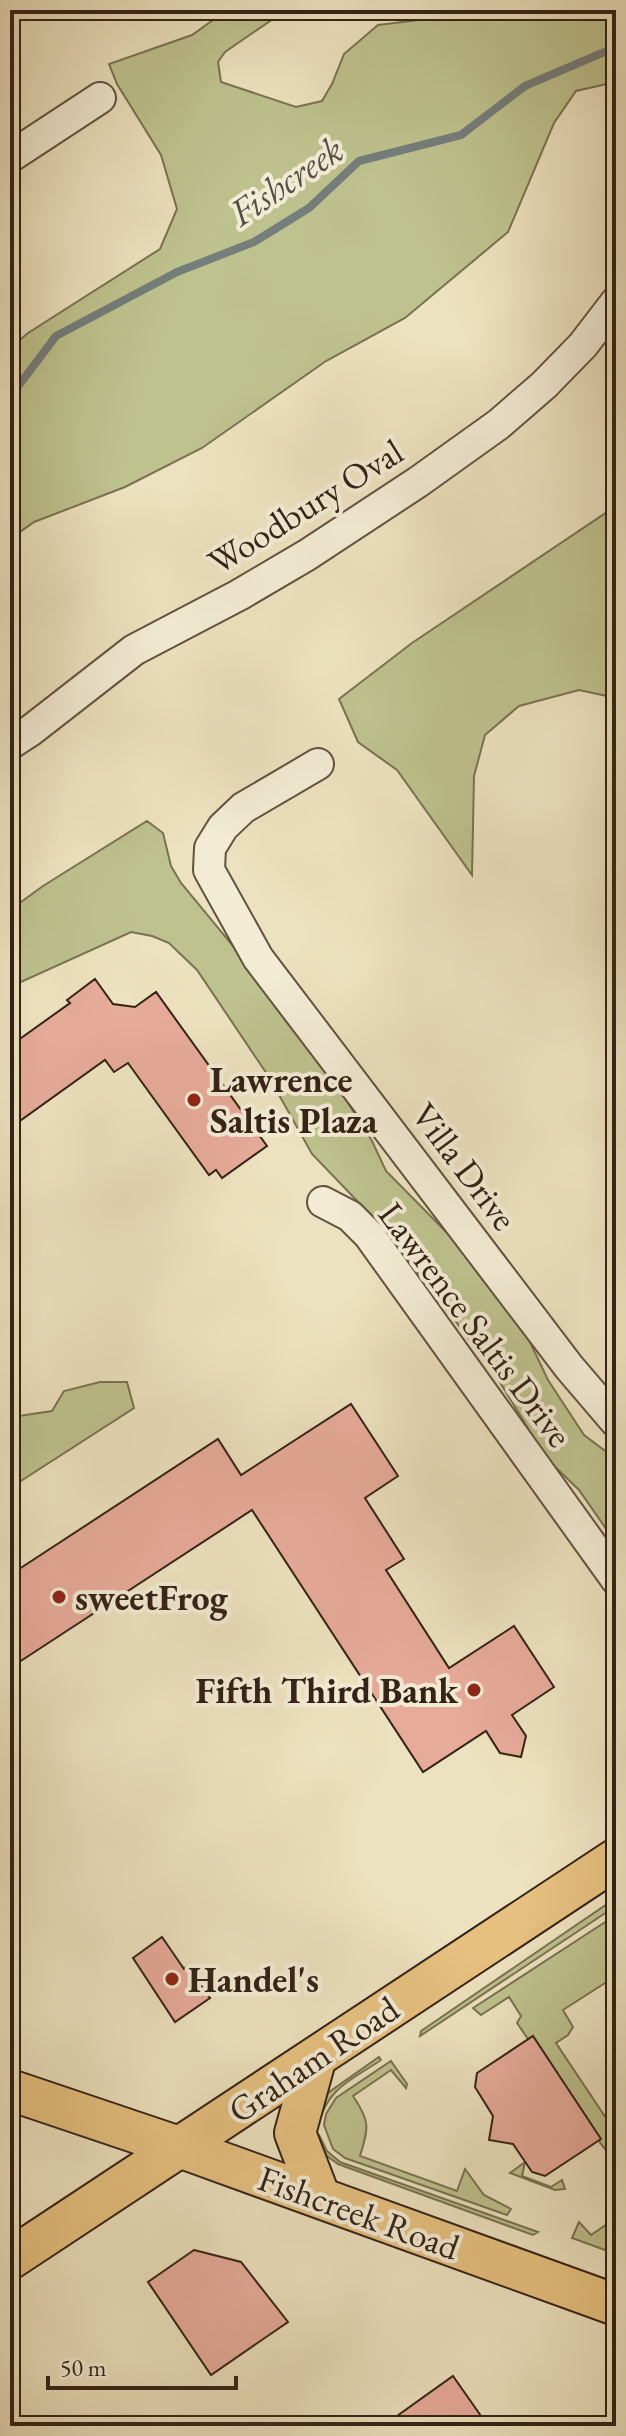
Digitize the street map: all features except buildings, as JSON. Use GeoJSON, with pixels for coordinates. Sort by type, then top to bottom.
{"type":"FeatureCollection","features":[{"type":"Feature","properties":{"kind":"main road","name":"Graham Road"},"geometry":{"type":"LineString","coordinates":[[10,2259],[616,1859]]}},
{"type":"Feature","properties":{"kind":"main road"},"geometry":{"type":"LineString","coordinates":[[316,2057],[295,2133],[320,2198]]}},
{"type":"Feature","properties":{"kind":"main road","name":"Fishcreek Road"},"geometry":{"type":"LineString","coordinates":[[10,2090],[182,2148],[616,2305]]}},
{"type":"Feature","properties":{"kind":"street"},"geometry":{"type":"LineString","coordinates":[[10,157],[100,98]]}},
{"type":"Feature","properties":{"kind":"street","name":"Woodbury Oval"},"geometry":{"type":"LineString","coordinates":[[10,744],[134,650],[307,555],[499,424],[583,345],[616,302]]}},
{"type":"Feature","properties":{"kind":"street","name":"Villa Drive"},"geometry":{"type":"LineString","coordinates":[[318,764],[243,808],[223,827],[210,848],[209,870],[258,958],[569,1367],[616,1422]]}},
{"type":"Feature","properties":{"kind":"street","name":"Lawrence Saltis Drive"},"geometry":{"type":"LineString","coordinates":[[323,1202],[350,1216],[369,1235],[616,1579]]}},
{"type":"Feature","properties":{"kind":"green space"},"geometry":{"type":"Polygon","coordinates":[[[227,10],[286,10],[225,52],[218,62],[221,82],[296,107],[322,101],[344,54],[378,25],[452,16],[509,18],[541,15],[554,10],[616,10],[616,82],[576,91],[554,123],[508,232],[405,318],[326,361],[202,448],[125,487],[34,522],[10,539],[10,348],[28,333],[160,249],[177,209],[161,155],[117,84],[109,64],[192,35],[227,10]]]}},
{"type":"Feature","properties":{"kind":"green space"},"geometry":{"type":"Polygon","coordinates":[[[616,506],[616,698],[579,690],[519,706],[485,735],[474,776],[472,875],[397,770],[358,742],[339,699],[412,643],[616,506]]]}},
{"type":"Feature","properties":{"kind":"green space"},"geometry":{"type":"Polygon","coordinates":[[[147,821],[163,833],[171,866],[181,883],[243,958],[343,1095],[372,1141],[386,1171],[462,1248],[520,1321],[548,1380],[584,1435],[616,1459],[616,1543],[579,1490],[546,1458],[495,1374],[430,1287],[363,1207],[312,1154],[269,1077],[197,970],[169,943],[131,932],[10,987],[10,910],[147,821]]]}},
{"type":"Feature","properties":{"kind":"green space"},"geometry":{"type":"Polygon","coordinates":[[[100,1382],[127,1382],[134,1408],[10,1488],[10,1414],[19,1416],[52,1411],[64,1391],[100,1382]]]}},
{"type":"Feature","properties":{"kind":"green space"},"geometry":{"type":"Polygon","coordinates":[[[613,1900],[616,1906],[420,2036],[421,2031],[613,1900]]]}},
{"type":"Feature","properties":{"kind":"green space"},"geometry":{"type":"Polygon","coordinates":[[[616,1915],[616,1976],[563,2010],[573,2027],[556,2043],[616,2133],[616,2158],[612,2158],[533,2036],[528,2039],[517,2023],[521,2016],[509,1997],[481,2015],[473,2008],[616,1915]]]}},
{"type":"Feature","properties":{"kind":"green space"},"geometry":{"type":"Polygon","coordinates":[[[379,2057],[381,2060],[334,2094],[318,2126],[314,2127],[325,2095],[379,2057]]]}},
{"type":"Feature","properties":{"kind":"green space"},"geometry":{"type":"Polygon","coordinates":[[[391,2061],[407,2084],[406,2088],[391,2070],[353,2096],[366,2124],[360,2156],[457,2191],[465,2169],[484,2195],[511,2209],[507,2215],[345,2158],[333,2149],[324,2125],[326,2114],[336,2098],[391,2061]]]}},
{"type":"Feature","properties":{"kind":"green space"},"geometry":{"type":"Polygon","coordinates":[[[315,2135],[319,2135],[327,2151],[340,2162],[538,2232],[533,2235],[338,2164],[326,2155],[315,2135]]]}},
{"type":"Feature","properties":{"kind":"green space"},"geometry":{"type":"Polygon","coordinates":[[[525,2162],[522,2176],[551,2187],[562,2180],[565,2189],[555,2190],[510,2173],[525,2162]]]}},
{"type":"Feature","properties":{"kind":"green space"},"geometry":{"type":"Polygon","coordinates":[[[616,2218],[616,2254],[572,2238],[579,2222],[591,2235],[616,2218]]]}},
{"type":"Feature","properties":{"kind":"waterway","name":"Fishcreek"},"geometry":{"type":"LineString","coordinates":[[10,397],[56,336],[177,272],[254,242],[309,208],[359,161],[461,135],[525,86],[616,47]]}},
{"type":"Feature","properties":{"kind":"place","name":"Lawrence Saltis Plaza"},"geometry":{"type":"Point","coordinates":[194,1100]}},
{"type":"Feature","properties":{"kind":"place","name":"sweetFrog"},"geometry":{"type":"Point","coordinates":[59,1597]}},
{"type":"Feature","properties":{"kind":"place","name":"Fifth Third Bank"},"geometry":{"type":"Point","coordinates":[474,1690]}},
{"type":"Feature","properties":{"kind":"place","name":"Handel's"},"geometry":{"type":"Point","coordinates":[172,1979]}}]}
